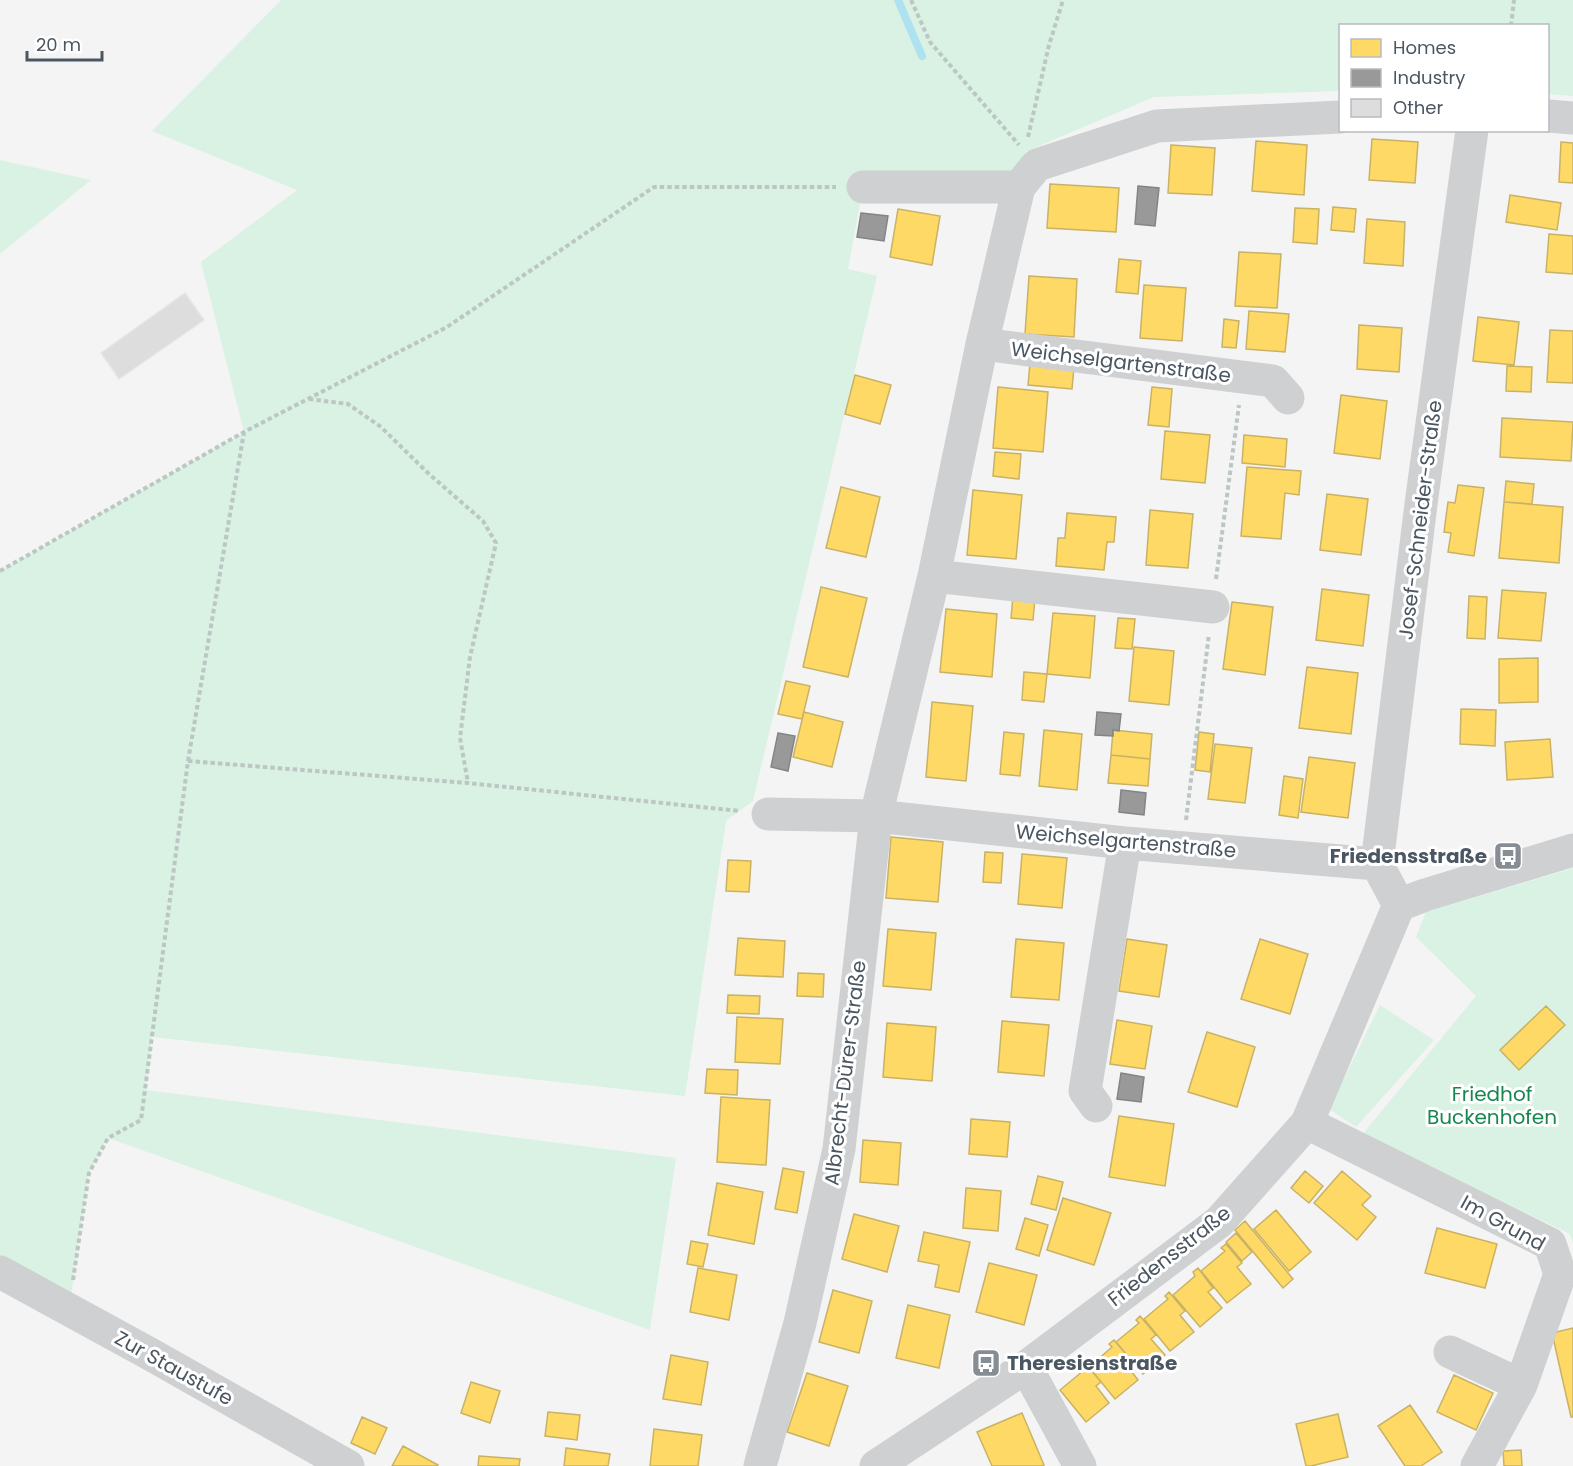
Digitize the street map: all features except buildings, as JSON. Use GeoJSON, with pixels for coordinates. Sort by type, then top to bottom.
{"type":"FeatureCollection","features":[{"type":"Feature","properties":{"kind":"street"},"geometry":{"type":"LineString","coordinates":[[1549,116],[1573,118]]}},
{"type":"Feature","properties":{"kind":"street"},"geometry":{"type":"LineString","coordinates":[[863,187],[1027,168],[1157,126],[1339,117]]}},
{"type":"Feature","properties":{"kind":"street","name":"Josef-Schneider-Straße"},"geometry":{"type":"LineString","coordinates":[[1377,864],[1422,493],[1472,132]]}},
{"type":"Feature","properties":{"kind":"street","name":"Weichselgartenstraße"},"geometry":{"type":"LineString","coordinates":[[876,816],[934,576],[982,344],[1027,168]]}},
{"type":"Feature","properties":{"kind":"street","name":"Weichselgartenstraße"},"geometry":{"type":"LineString","coordinates":[[982,344],[1273,381],[1288,398]]}},
{"type":"Feature","properties":{"kind":"street"},"geometry":{"type":"LineString","coordinates":[[934,576],[1213,607]]}},
{"type":"Feature","properties":{"kind":"street","name":"Weichselgartenstraße"},"geometry":{"type":"LineString","coordinates":[[768,814],[876,816],[1125,843],[1377,864]]}},
{"type":"Feature","properties":{"kind":"street","name":"Albrecht-Dürer-Straße"},"geometry":{"type":"LineString","coordinates":[[760,1466],[800,1323],[839,1149],[876,816]]}},
{"type":"Feature","properties":{"kind":"street"},"geometry":{"type":"LineString","coordinates":[[1096,1106],[1085,1090],[1125,843]]}},
{"type":"Feature","properties":{"kind":"street"},"geometry":{"type":"LineString","coordinates":[[1377,864],[1399,905],[1573,850]]}},
{"type":"Feature","properties":{"kind":"street","name":"Friedensstraße"},"geometry":{"type":"LineString","coordinates":[[876,1466],[1026,1367],[1219,1221],[1307,1123],[1399,905]]}},
{"type":"Feature","properties":{"kind":"street","name":"Im Grund"},"geometry":{"type":"LineString","coordinates":[[1307,1123],[1550,1244],[1560,1274],[1521,1385],[1478,1466]]}},
{"type":"Feature","properties":{"kind":"street","name":"Zur Staustufe"},"geometry":{"type":"LineString","coordinates":[[0,1272],[348,1466]]}},
{"type":"Feature","properties":{"kind":"street"},"geometry":{"type":"LineString","coordinates":[[1450,1352],[1521,1385]]}},
{"type":"Feature","properties":{"kind":"street"},"geometry":{"type":"LineString","coordinates":[[1026,1367],[1080,1466]]}},
{"type":"Feature","properties":{"kind":"path"},"geometry":{"type":"LineString","coordinates":[[911,0],[930,42],[1027,168]]}},
{"type":"Feature","properties":{"kind":"path"},"geometry":{"type":"LineString","coordinates":[[1027,168],[1049,45],[1063,0]]}},
{"type":"Feature","properties":{"kind":"path"},"geometry":{"type":"LineString","coordinates":[[1511,24],[1514,0]]}},
{"type":"Feature","properties":{"kind":"path"},"geometry":{"type":"LineString","coordinates":[[0,571],[244,432],[447,327],[654,187],[863,187]]}},
{"type":"Feature","properties":{"kind":"path"},"geometry":{"type":"LineString","coordinates":[[1183,848],[1243,378]]}},
{"type":"Feature","properties":{"kind":"path"},"geometry":{"type":"LineString","coordinates":[[309,399],[348,405],[381,427],[429,474],[483,521],[496,543],[470,657],[460,738],[468,783]]}},
{"type":"Feature","properties":{"kind":"path"},"geometry":{"type":"LineString","coordinates":[[69,1310],[89,1173],[108,1138],[141,1120],[188,761],[244,432]]}},
{"type":"Feature","properties":{"kind":"path"},"geometry":{"type":"LineString","coordinates":[[188,761],[468,783],[768,814]]}},
{"type":"Feature","properties":{"kind":"green space"},"geometry":{"type":"Polygon","coordinates":[[[281,0],[1573,0],[1573,96],[1549,94],[1549,24],[1339,24],[1339,91],[1154,97],[1025,152],[1037,165],[1019,187],[863,187],[848,269],[877,276],[753,801],[726,821],[685,1096],[152,1037],[146,1090],[676,1158],[650,1330],[108,1138],[89,1173],[69,1310],[0,1272],[0,571],[244,432],[201,262],[297,190],[152,131],[281,0]]]}},
{"type":"Feature","properties":{"kind":"green space"},"geometry":{"type":"Polygon","coordinates":[[[0,160],[91,180],[0,254],[0,160]]]}},
{"type":"Feature","properties":{"kind":"green space","name":"Friedhof Buckenhofen"},"geometry":{"type":"Polygon","coordinates":[[[1573,868],[1573,1243],[1570,1234],[1362,1135],[1476,996],[1416,937],[1426,912],[1573,868]]]}},
{"type":"Feature","properties":{"kind":"green space"},"geometry":{"type":"Polygon","coordinates":[[[1380,1005],[1434,1040],[1356,1127],[1329,1109],[1380,1005]]]}},
{"type":"Feature","properties":{"kind":"waterway"},"geometry":{"type":"LineString","coordinates":[[898,0],[922,56]]}},
{"type":"Feature","properties":{"kind":"place","name":"Friedensstraße"},"geometry":{"type":"Point","coordinates":[1508,856]}},
{"type":"Feature","properties":{"kind":"place","name":"Theresienstraße"},"geometry":{"type":"Point","coordinates":[986,1363]}}]}
